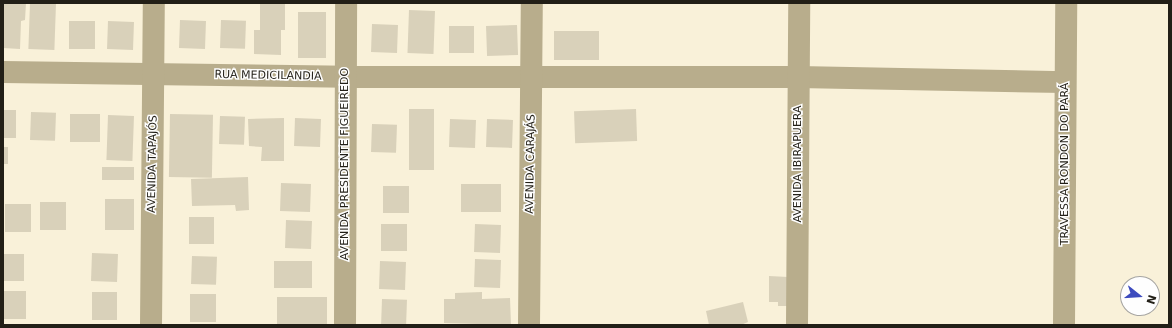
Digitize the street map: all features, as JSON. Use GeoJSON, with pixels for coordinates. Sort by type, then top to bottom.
{"type":"FeatureCollection","features":[{"type":"Feature","properties":{"kind":"street","name":"AVENIDA TAPAJÓS"},"geometry":{"type":"LineString","coordinates":[[151,325],[154,3]]}},
{"type":"Feature","properties":{"kind":"street","name":"AVENIDA PRESIDENTE FIGUEIREDO"},"geometry":{"type":"LineString","coordinates":[[345,325],[346,3]]}},
{"type":"Feature","properties":{"kind":"street","name":"AVENIDA CARAJÁS"},"geometry":{"type":"LineString","coordinates":[[529,325],[532,3]]}},
{"type":"Feature","properties":{"kind":"street","name":"AVENIDA IBIRAPUERA"},"geometry":{"type":"LineString","coordinates":[[797,325],[799,3]]}},
{"type":"Feature","properties":{"kind":"street","name":"TRAVESSA RONDON DO PARÁ"},"geometry":{"type":"LineString","coordinates":[[1064,325],[1066,3]]}},
{"type":"Feature","properties":{"kind":"street","name":"RUA MEDICILANDIA"},"geometry":{"type":"LineString","coordinates":[[3,72],[346,77],[798,77],[1065,82]]}},
{"type":"Feature","properties":{"kind":"building"},"geometry":{"type":"Polygon","coordinates":[[[3,3],[26,3],[25,20],[21,21],[20,49],[3,48],[3,3]]]}},
{"type":"Feature","properties":{"kind":"building"},"geometry":{"type":"Polygon","coordinates":[[[30,3],[56,4],[54,50],[28,49],[30,3]]]}},
{"type":"Feature","properties":{"kind":"building"},"geometry":{"type":"Polygon","coordinates":[[[260,3],[285,3],[285,30],[281,30],[281,55],[254,54],[254,30],[260,30],[260,3]]]}},
{"type":"Feature","properties":{"kind":"building"},"geometry":{"type":"Polygon","coordinates":[[[409,10],[435,11],[433,54],[407,53],[409,10]]]}},
{"type":"Feature","properties":{"kind":"building"},"geometry":{"type":"Polygon","coordinates":[[[298,12],[326,12],[326,58],[298,58],[298,12]]]}},
{"type":"Feature","properties":{"kind":"building"},"geometry":{"type":"Polygon","coordinates":[[[180,20],[206,21],[205,49],[179,48],[180,20]]]}},
{"type":"Feature","properties":{"kind":"building"},"geometry":{"type":"Polygon","coordinates":[[[221,20],[246,21],[245,49],[220,48],[221,20]]]}},
{"type":"Feature","properties":{"kind":"building"},"geometry":{"type":"Polygon","coordinates":[[[69,21],[95,21],[95,49],[69,49],[69,21]]]}},
{"type":"Feature","properties":{"kind":"building"},"geometry":{"type":"Polygon","coordinates":[[[108,21],[134,22],[133,50],[107,49],[108,21]]]}},
{"type":"Feature","properties":{"kind":"building"},"geometry":{"type":"Polygon","coordinates":[[[372,24],[398,25],[397,53],[371,52],[372,24]]]}},
{"type":"Feature","properties":{"kind":"building"},"geometry":{"type":"Polygon","coordinates":[[[517,25],[518,55],[487,56],[486,26],[517,25]]]}},
{"type":"Feature","properties":{"kind":"building"},"geometry":{"type":"Polygon","coordinates":[[[449,26],[474,26],[474,53],[449,53],[449,26]]]}},
{"type":"Feature","properties":{"kind":"building"},"geometry":{"type":"Polygon","coordinates":[[[554,31],[599,31],[599,60],[554,60],[554,31]]]}},
{"type":"Feature","properties":{"kind":"building"},"geometry":{"type":"Polygon","coordinates":[[[409,109],[434,109],[434,170],[409,170],[409,109]]]}},
{"type":"Feature","properties":{"kind":"building"},"geometry":{"type":"Polygon","coordinates":[[[636,109],[637,141],[575,143],[574,111],[636,109]]]}},
{"type":"Feature","properties":{"kind":"building"},"geometry":{"type":"Polygon","coordinates":[[[3,110],[16,110],[16,138],[3,138],[3,110]]]}},
{"type":"Feature","properties":{"kind":"building"},"geometry":{"type":"Polygon","coordinates":[[[31,112],[56,113],[55,141],[30,140],[31,112]]]}},
{"type":"Feature","properties":{"kind":"building"},"geometry":{"type":"Polygon","coordinates":[[[70,114],[100,114],[100,142],[70,142],[70,114]]]}},
{"type":"Feature","properties":{"kind":"building"},"geometry":{"type":"Polygon","coordinates":[[[170,114],[213,115],[212,178],[169,177],[170,114]]]}},
{"type":"Feature","properties":{"kind":"building"},"geometry":{"type":"Polygon","coordinates":[[[108,115],[134,116],[132,161],[106,160],[108,115]]]}},
{"type":"Feature","properties":{"kind":"building"},"geometry":{"type":"Polygon","coordinates":[[[220,116],[245,117],[244,145],[219,144],[220,116]]]}},
{"type":"Feature","properties":{"kind":"building"},"geometry":{"type":"Polygon","coordinates":[[[284,118],[284,161],[261,161],[262,147],[249,146],[248,119],[284,118]]]}},
{"type":"Feature","properties":{"kind":"building"},"geometry":{"type":"Polygon","coordinates":[[[295,118],[321,119],[320,147],[294,146],[295,118]]]}},
{"type":"Feature","properties":{"kind":"building"},"geometry":{"type":"Polygon","coordinates":[[[450,119],[476,120],[475,148],[449,147],[450,119]]]}},
{"type":"Feature","properties":{"kind":"building"},"geometry":{"type":"Polygon","coordinates":[[[487,119],[513,120],[512,148],[486,147],[487,119]]]}},
{"type":"Feature","properties":{"kind":"building"},"geometry":{"type":"Polygon","coordinates":[[[372,124],[397,125],[396,153],[371,152],[372,124]]]}},
{"type":"Feature","properties":{"kind":"building"},"geometry":{"type":"Polygon","coordinates":[[[3,147],[8,147],[8,164],[3,164],[3,147]]]}},
{"type":"Feature","properties":{"kind":"building"},"geometry":{"type":"Polygon","coordinates":[[[102,167],[134,167],[134,180],[102,180],[102,167]]]}},
{"type":"Feature","properties":{"kind":"building"},"geometry":{"type":"Polygon","coordinates":[[[248,177],[249,210],[236,211],[235,205],[192,206],[191,179],[248,177]]]}},
{"type":"Feature","properties":{"kind":"building"},"geometry":{"type":"Polygon","coordinates":[[[281,183],[311,184],[310,212],[280,211],[281,183]]]}},
{"type":"Feature","properties":{"kind":"building"},"geometry":{"type":"Polygon","coordinates":[[[461,184],[501,184],[501,212],[461,212],[461,184]]]}},
{"type":"Feature","properties":{"kind":"building"},"geometry":{"type":"Polygon","coordinates":[[[383,186],[409,186],[409,213],[383,213],[383,186]]]}},
{"type":"Feature","properties":{"kind":"building"},"geometry":{"type":"Polygon","coordinates":[[[105,199],[134,199],[134,230],[105,230],[105,199]]]}},
{"type":"Feature","properties":{"kind":"building"},"geometry":{"type":"Polygon","coordinates":[[[40,202],[66,202],[66,230],[40,230],[40,202]]]}},
{"type":"Feature","properties":{"kind":"building"},"geometry":{"type":"Polygon","coordinates":[[[5,204],[31,204],[31,232],[5,232],[5,204]]]}},
{"type":"Feature","properties":{"kind":"building"},"geometry":{"type":"Polygon","coordinates":[[[189,217],[214,217],[214,244],[189,244],[189,217]]]}},
{"type":"Feature","properties":{"kind":"building"},"geometry":{"type":"Polygon","coordinates":[[[286,220],[312,221],[311,249],[285,248],[286,220]]]}},
{"type":"Feature","properties":{"kind":"building"},"geometry":{"type":"Polygon","coordinates":[[[381,224],[407,224],[407,251],[381,251],[381,224]]]}},
{"type":"Feature","properties":{"kind":"building"},"geometry":{"type":"Polygon","coordinates":[[[475,224],[501,225],[500,253],[474,252],[475,224]]]}},
{"type":"Feature","properties":{"kind":"building"},"geometry":{"type":"Polygon","coordinates":[[[92,253],[118,254],[117,282],[91,281],[92,253]]]}},
{"type":"Feature","properties":{"kind":"building"},"geometry":{"type":"Polygon","coordinates":[[[3,254],[24,254],[24,281],[3,281],[3,254]]]}},
{"type":"Feature","properties":{"kind":"building"},"geometry":{"type":"Polygon","coordinates":[[[192,256],[217,257],[216,285],[191,284],[192,256]]]}},
{"type":"Feature","properties":{"kind":"building"},"geometry":{"type":"Polygon","coordinates":[[[475,259],[501,260],[500,288],[474,287],[475,259]]]}},
{"type":"Feature","properties":{"kind":"building"},"geometry":{"type":"Polygon","coordinates":[[[274,261],[312,261],[312,288],[274,288],[274,261]]]}},
{"type":"Feature","properties":{"kind":"building"},"geometry":{"type":"Polygon","coordinates":[[[380,261],[406,262],[405,290],[379,289],[380,261]]]}},
{"type":"Feature","properties":{"kind":"building"},"geometry":{"type":"Polygon","coordinates":[[[769,276],[788,277],[787,306],[778,306],[778,302],[769,302],[769,276]]]}},
{"type":"Feature","properties":{"kind":"building"},"geometry":{"type":"Polygon","coordinates":[[[3,291],[26,291],[26,319],[3,319],[3,291]]]}},
{"type":"Feature","properties":{"kind":"building"},"geometry":{"type":"Polygon","coordinates":[[[92,292],[117,292],[117,320],[92,320],[92,292]]]}},
{"type":"Feature","properties":{"kind":"building"},"geometry":{"type":"Polygon","coordinates":[[[482,292],[482,299],[510,298],[511,325],[444,323],[444,299],[455,299],[455,293],[482,292]]]}},
{"type":"Feature","properties":{"kind":"building"},"geometry":{"type":"Polygon","coordinates":[[[190,294],[216,294],[216,322],[190,322],[190,294]]]}},
{"type":"Feature","properties":{"kind":"building"},"geometry":{"type":"Polygon","coordinates":[[[277,297],[327,297],[327,324],[277,324],[277,297]]]}},
{"type":"Feature","properties":{"kind":"building"},"geometry":{"type":"Polygon","coordinates":[[[382,299],[407,300],[406,325],[381,325],[382,299]]]}},
{"type":"Feature","properties":{"kind":"building"},"geometry":{"type":"Polygon","coordinates":[[[743,302],[748,322],[741,325],[709,325],[706,311],[743,302]]]}}]}
